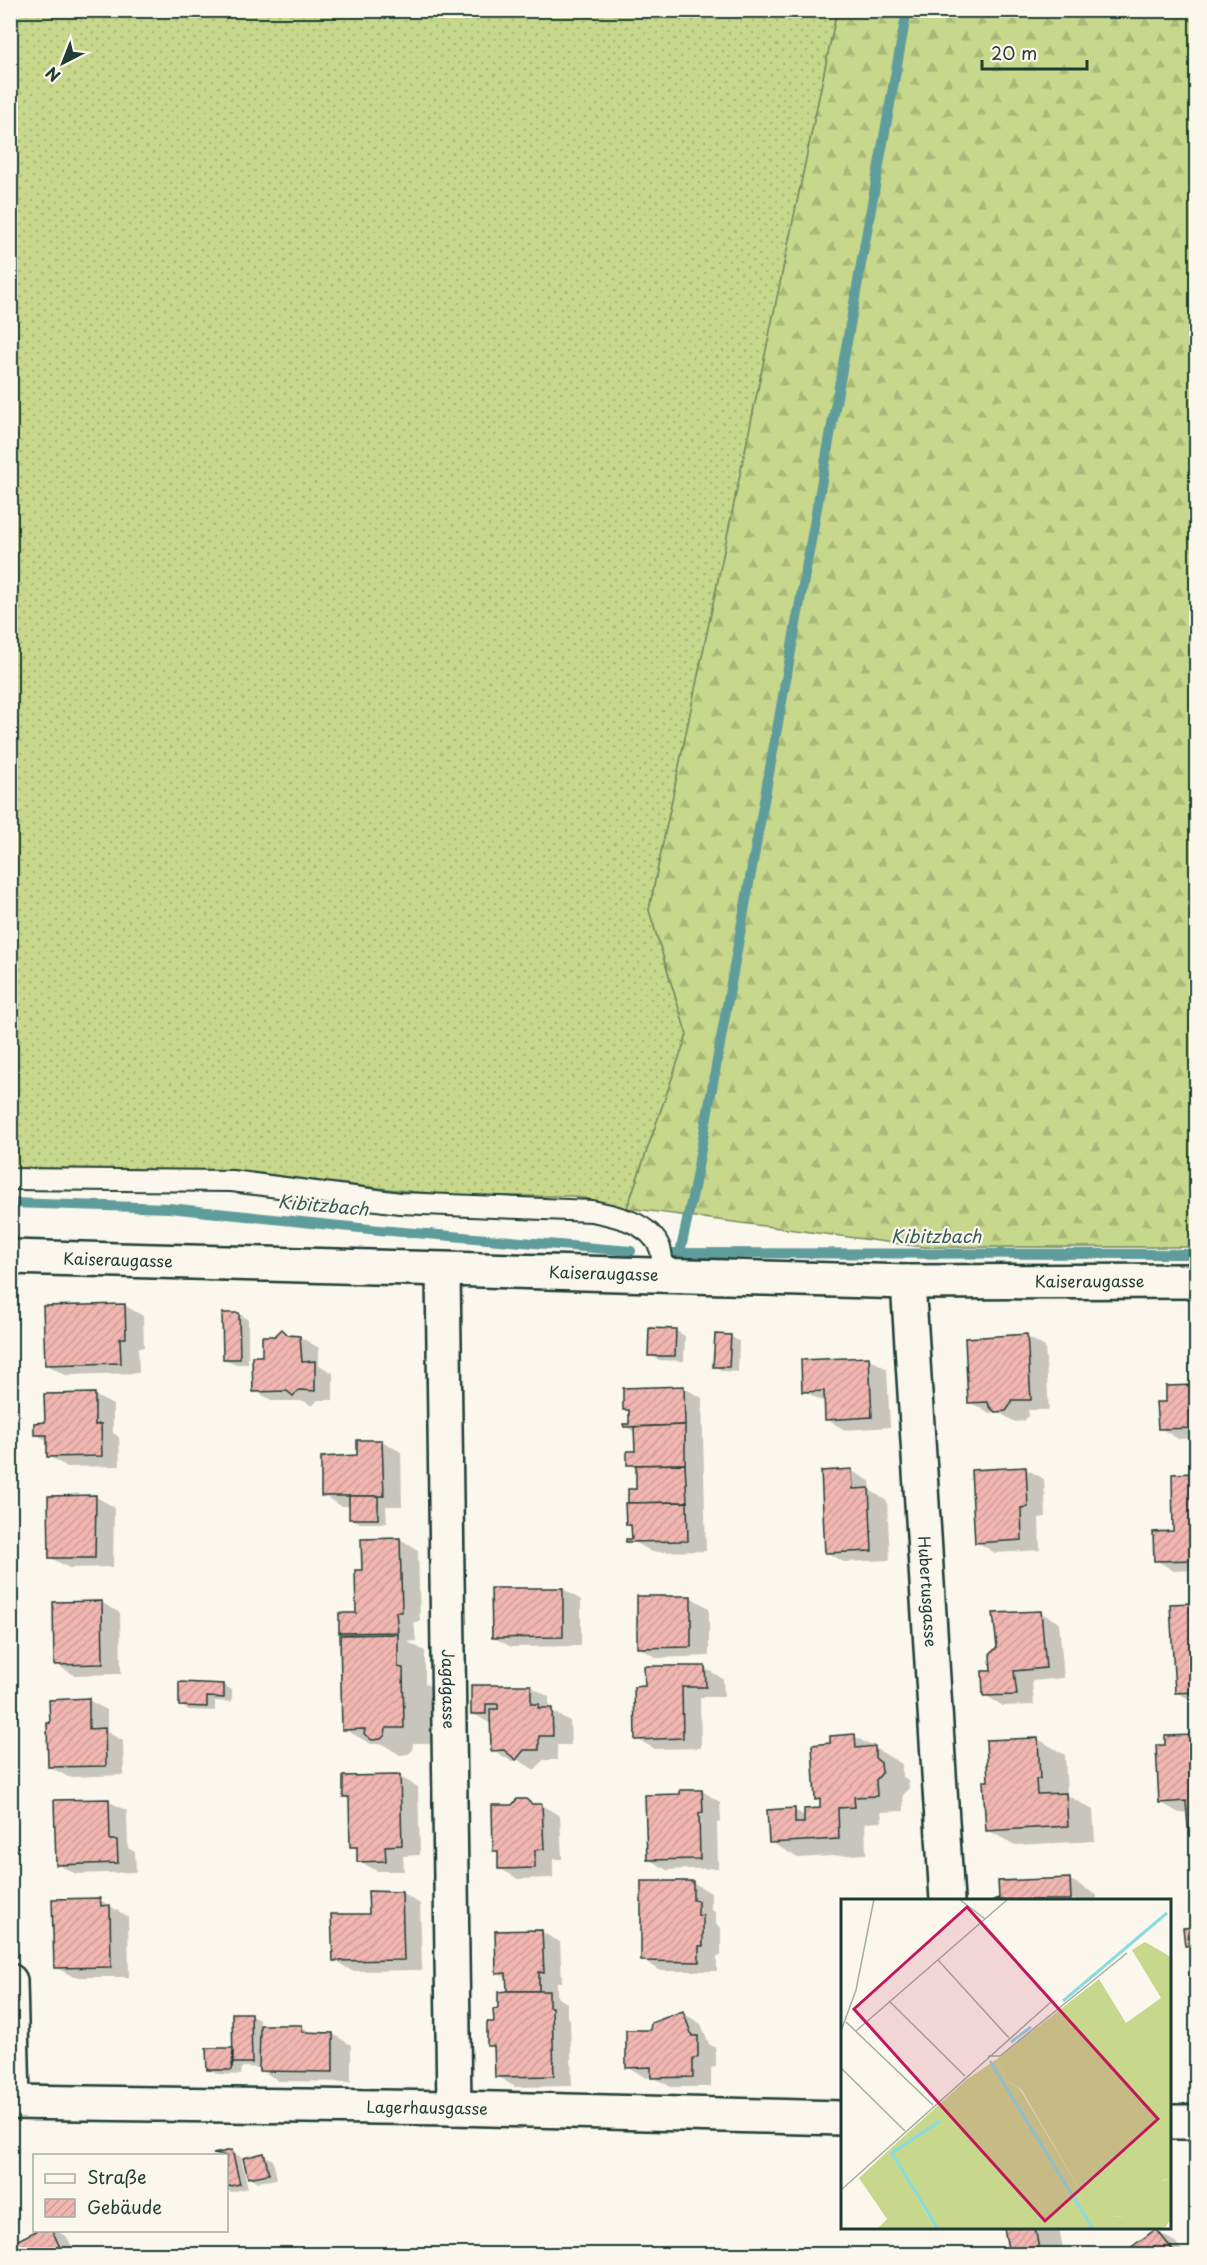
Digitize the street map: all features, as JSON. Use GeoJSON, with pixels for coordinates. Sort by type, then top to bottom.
{"type":"FeatureCollection","features":[{"type":"Feature","properties":{"kind":"street","name":"Kaiseraugasse"},"geometry":{"type":"LineString","coordinates":[[10,1257],[443,1271],[908,1282],[1197,1281]]}},
{"type":"Feature","properties":{"kind":"street","name":"Jagdgasse"},"geometry":{"type":"LineString","coordinates":[[443,1271],[454,2108]]}},
{"type":"Feature","properties":{"kind":"street","name":"Hubertusgasse"},"geometry":{"type":"LineString","coordinates":[[908,1282],[947,1899]]}},
{"type":"Feature","properties":{"kind":"street"},"geometry":{"type":"LineString","coordinates":[[10,1981],[12,2102]]}},
{"type":"Feature","properties":{"kind":"street","name":"Lagerhausgasse"},"geometry":{"type":"LineString","coordinates":[[12,2102],[454,2108],[841,2118]]}},
{"type":"Feature","properties":{"kind":"street"},"geometry":{"type":"LineString","coordinates":[[1171,2122],[1197,2122]]}},
{"type":"Feature","properties":{"kind":"lane"},"geometry":{"type":"LineString","coordinates":[[10,1179],[232,1181],[400,1203],[592,1211],[620,1216],[645,1230],[660,1248],[663,1276]]}},
{"type":"Feature","properties":{"kind":"green space"},"geometry":{"type":"Polygon","coordinates":[[[11,11],[837,11],[649,910],[687,1035],[627,1208],[573,1196],[453,1196],[234,1172],[11,1168],[11,11]]]}},
{"type":"Feature","properties":{"kind":"green space"},"geometry":{"type":"Polygon","coordinates":[[[837,11],[1196,11],[1196,1247],[924,1247],[627,1208],[687,1035],[649,910],[837,11]]]}},
{"type":"Feature","properties":{"kind":"building"},"geometry":{"type":"Polygon","coordinates":[[[125,1304],[126,1338],[120,1338],[121,1363],[45,1365],[43,1306],[125,1304]]]}},
{"type":"Feature","properties":{"kind":"building"},"geometry":{"type":"Polygon","coordinates":[[[222,1313],[239,1313],[240,1359],[223,1359],[222,1313]]]}},
{"type":"Feature","properties":{"kind":"building"},"geometry":{"type":"Polygon","coordinates":[[[649,1328],[676,1329],[675,1356],[648,1356],[649,1328]]]}},
{"type":"Feature","properties":{"kind":"building"},"geometry":{"type":"Polygon","coordinates":[[[282,1329],[288,1335],[300,1336],[302,1362],[315,1361],[315,1391],[299,1390],[293,1396],[287,1391],[253,1392],[252,1356],[262,1356],[262,1336],[275,1336],[282,1329]]]}},
{"type":"Feature","properties":{"kind":"building"},"geometry":{"type":"Polygon","coordinates":[[[715,1334],[731,1335],[729,1367],[713,1367],[715,1334]]]}},
{"type":"Feature","properties":{"kind":"building"},"geometry":{"type":"Polygon","coordinates":[[[1027,1334],[1031,1400],[1011,1400],[1006,1411],[995,1412],[988,1402],[968,1403],[965,1338],[1027,1334]]]}},
{"type":"Feature","properties":{"kind":"building"},"geometry":{"type":"Polygon","coordinates":[[[869,1357],[872,1417],[825,1420],[824,1391],[802,1392],[801,1360],[869,1357]]]}},
{"type":"Feature","properties":{"kind":"building"},"geometry":{"type":"Polygon","coordinates":[[[1196,1385],[1196,1428],[1158,1429],[1156,1402],[1166,1402],[1166,1386],[1196,1385]]]}},
{"type":"Feature","properties":{"kind":"building"},"geometry":{"type":"Polygon","coordinates":[[[684,1386],[685,1425],[624,1427],[623,1424],[629,1424],[629,1410],[623,1410],[623,1388],[684,1386]]]}},
{"type":"Feature","properties":{"kind":"building"},"geometry":{"type":"Polygon","coordinates":[[[95,1393],[95,1425],[101,1424],[102,1456],[47,1457],[47,1435],[34,1435],[34,1423],[45,1422],[44,1394],[95,1393]]]}},
{"type":"Feature","properties":{"kind":"building"},"geometry":{"type":"Polygon","coordinates":[[[685,1425],[685,1464],[627,1465],[627,1451],[635,1451],[634,1427],[685,1425]]]}},
{"type":"Feature","properties":{"kind":"building"},"geometry":{"type":"Polygon","coordinates":[[[357,1440],[382,1440],[384,1496],[321,1496],[321,1457],[357,1455],[357,1440]]]}},
{"type":"Feature","properties":{"kind":"building"},"geometry":{"type":"Polygon","coordinates":[[[685,1464],[687,1502],[628,1503],[628,1489],[636,1489],[636,1465],[685,1464]]]}},
{"type":"Feature","properties":{"kind":"building"},"geometry":{"type":"Polygon","coordinates":[[[1026,1467],[1028,1507],[1021,1508],[1022,1540],[975,1543],[971,1470],[1026,1467]]]}},
{"type":"Feature","properties":{"kind":"building"},"geometry":{"type":"Polygon","coordinates":[[[852,1469],[853,1489],[869,1488],[872,1551],[825,1553],[821,1471],[852,1469]]]}},
{"type":"Feature","properties":{"kind":"building"},"geometry":{"type":"Polygon","coordinates":[[[1196,1473],[1196,1560],[1154,1561],[1153,1532],[1173,1531],[1172,1474],[1196,1473]]]}},
{"type":"Feature","properties":{"kind":"building"},"geometry":{"type":"Polygon","coordinates":[[[96,1495],[95,1558],[49,1558],[48,1496],[96,1495]]]}},
{"type":"Feature","properties":{"kind":"building"},"geometry":{"type":"Polygon","coordinates":[[[349,1496],[378,1496],[378,1519],[349,1519],[349,1496]]]}},
{"type":"Feature","properties":{"kind":"building"},"geometry":{"type":"Polygon","coordinates":[[[687,1502],[688,1541],[626,1542],[626,1539],[632,1539],[631,1525],[626,1525],[625,1503],[687,1502]]]}},
{"type":"Feature","properties":{"kind":"building"},"geometry":{"type":"Polygon","coordinates":[[[400,1538],[402,1612],[396,1612],[398,1632],[339,1633],[339,1613],[356,1613],[355,1570],[362,1570],[361,1539],[400,1538]]]}},
{"type":"Feature","properties":{"kind":"building"},"geometry":{"type":"Polygon","coordinates":[[[491,1588],[563,1588],[563,1637],[492,1638],[491,1588]]]}},
{"type":"Feature","properties":{"kind":"building"},"geometry":{"type":"Polygon","coordinates":[[[637,1596],[691,1596],[691,1647],[637,1648],[637,1596]]]}},
{"type":"Feature","properties":{"kind":"building"},"geometry":{"type":"Polygon","coordinates":[[[102,1601],[103,1664],[54,1665],[53,1602],[102,1601]]]}},
{"type":"Feature","properties":{"kind":"building"},"geometry":{"type":"Polygon","coordinates":[[[1193,1603],[1194,1628],[1196,1627],[1196,1692],[1175,1693],[1170,1604],[1193,1603]]]}},
{"type":"Feature","properties":{"kind":"building"},"geometry":{"type":"Polygon","coordinates":[[[1041,1611],[1046,1668],[1014,1671],[1017,1695],[983,1696],[982,1671],[991,1671],[990,1654],[997,1647],[993,1613],[1041,1611]]]}},
{"type":"Feature","properties":{"kind":"building"},"geometry":{"type":"Polygon","coordinates":[[[398,1634],[398,1667],[403,1668],[404,1728],[386,1728],[385,1735],[381,1739],[372,1740],[364,1734],[365,1729],[342,1730],[340,1635],[398,1634]]]}},
{"type":"Feature","properties":{"kind":"building"},"geometry":{"type":"Polygon","coordinates":[[[644,1666],[705,1666],[706,1687],[682,1687],[683,1738],[635,1740],[634,1687],[645,1686],[644,1666]]]}},
{"type":"Feature","properties":{"kind":"building"},"geometry":{"type":"Polygon","coordinates":[[[179,1682],[224,1684],[224,1698],[207,1697],[207,1707],[179,1706],[179,1682]]]}},
{"type":"Feature","properties":{"kind":"building"},"geometry":{"type":"Polygon","coordinates":[[[471,1685],[531,1685],[531,1704],[539,1704],[538,1708],[552,1708],[553,1736],[539,1736],[539,1750],[524,1750],[516,1760],[504,1750],[491,1751],[490,1709],[498,1709],[498,1704],[486,1704],[486,1714],[471,1714],[471,1685]]]}},
{"type":"Feature","properties":{"kind":"building"},"geometry":{"type":"Polygon","coordinates":[[[89,1698],[89,1729],[105,1728],[106,1766],[48,1767],[49,1700],[89,1698]]]}},
{"type":"Feature","properties":{"kind":"building"},"geometry":{"type":"Polygon","coordinates":[[[855,1734],[856,1748],[875,1746],[875,1758],[881,1763],[882,1773],[876,1780],[877,1796],[854,1797],[855,1807],[838,1808],[839,1839],[769,1843],[767,1810],[795,1808],[795,1823],[804,1823],[804,1809],[820,1808],[820,1799],[815,1800],[812,1745],[830,1743],[830,1736],[855,1734]]]}},
{"type":"Feature","properties":{"kind":"building"},"geometry":{"type":"Polygon","coordinates":[[[1196,1735],[1196,1828],[1188,1828],[1186,1801],[1159,1803],[1156,1745],[1165,1745],[1165,1736],[1196,1735]]]}},
{"type":"Feature","properties":{"kind":"building"},"geometry":{"type":"Polygon","coordinates":[[[1038,1738],[1040,1779],[1036,1779],[1037,1794],[1066,1793],[1068,1826],[986,1831],[983,1781],[988,1781],[986,1740],[1038,1738]]]}},
{"type":"Feature","properties":{"kind":"building"},"geometry":{"type":"Polygon","coordinates":[[[400,1775],[402,1845],[385,1846],[386,1861],[357,1862],[357,1847],[350,1847],[349,1797],[343,1797],[343,1776],[400,1775]]]}},
{"type":"Feature","properties":{"kind":"building"},"geometry":{"type":"Polygon","coordinates":[[[680,1790],[702,1790],[703,1812],[699,1813],[700,1859],[647,1860],[645,1795],[680,1794],[680,1790]]]}},
{"type":"Feature","properties":{"kind":"building"},"geometry":{"type":"Polygon","coordinates":[[[109,1799],[110,1840],[117,1840],[118,1863],[56,1865],[54,1800],[109,1799]]]}},
{"type":"Feature","properties":{"kind":"building"},"geometry":{"type":"Polygon","coordinates":[[[517,1799],[526,1799],[532,1804],[542,1804],[544,1849],[535,1850],[535,1868],[498,1869],[498,1851],[493,1851],[492,1805],[512,1805],[517,1799]]]}},
{"type":"Feature","properties":{"kind":"building"},"geometry":{"type":"Polygon","coordinates":[[[1070,1878],[1071,1899],[996,1899],[999,1898],[998,1881],[1070,1878]]]}},
{"type":"Feature","properties":{"kind":"building"},"geometry":{"type":"Polygon","coordinates":[[[641,1881],[693,1881],[693,1900],[698,1901],[698,1916],[703,1915],[703,1946],[699,1946],[699,1962],[641,1961],[641,1881]]]}},
{"type":"Feature","properties":{"kind":"building"},"geometry":{"type":"Polygon","coordinates":[[[368,1891],[402,1892],[404,1960],[333,1961],[331,1914],[369,1914],[368,1891]]]}},
{"type":"Feature","properties":{"kind":"building"},"geometry":{"type":"Polygon","coordinates":[[[100,1898],[101,1906],[110,1905],[111,1967],[54,1968],[52,1899],[100,1898]]]}},
{"type":"Feature","properties":{"kind":"building"},"geometry":{"type":"Polygon","coordinates":[[[1194,1909],[1196,1909],[1196,1945],[1185,1946],[1183,1928],[1195,1927],[1194,1909]]]}},
{"type":"Feature","properties":{"kind":"building"},"geometry":{"type":"Polygon","coordinates":[[[542,1930],[544,1973],[539,1972],[539,1991],[507,1991],[506,1973],[496,1974],[495,1931],[542,1930]]]}},
{"type":"Feature","properties":{"kind":"building"},"geometry":{"type":"Polygon","coordinates":[[[549,1991],[549,2007],[552,2007],[554,2076],[495,2077],[494,2046],[487,2046],[487,2022],[494,2022],[493,2009],[498,2008],[498,1992],[549,1991]]]}},
{"type":"Feature","properties":{"kind":"building"},"geometry":{"type":"Polygon","coordinates":[[[683,2011],[692,2036],[698,2036],[698,2057],[693,2058],[693,2077],[651,2078],[651,2067],[626,2068],[626,2030],[650,2030],[651,2023],[683,2011]]]}},
{"type":"Feature","properties":{"kind":"building"},"geometry":{"type":"Polygon","coordinates":[[[232,2013],[251,2013],[252,2063],[233,2063],[232,2013]]]}},
{"type":"Feature","properties":{"kind":"building"},"geometry":{"type":"Polygon","coordinates":[[[260,2025],[302,2025],[302,2032],[333,2033],[333,2072],[259,2071],[260,2025]]]}},
{"type":"Feature","properties":{"kind":"building"},"geometry":{"type":"Polygon","coordinates":[[[206,2048],[233,2048],[232,2070],[207,2070],[206,2048]]]}},
{"type":"Feature","properties":{"kind":"building"},"geometry":{"type":"Polygon","coordinates":[[[1194,2059],[1196,2059],[1196,2095],[1192,2095],[1191,2074],[1194,2074],[1194,2059]]]}},
{"type":"Feature","properties":{"kind":"building"},"geometry":{"type":"Polygon","coordinates":[[[232,2150],[240,2184],[228,2187],[228,2154],[213,2154],[232,2150]]]}},
{"type":"Feature","properties":{"kind":"building"},"geometry":{"type":"Polygon","coordinates":[[[264,2153],[269,2174],[248,2178],[243,2158],[264,2153]]]}},
{"type":"Feature","properties":{"kind":"building"},"geometry":{"type":"Polygon","coordinates":[[[1004,2229],[1035,2229],[1040,2254],[1009,2254],[1004,2229]]]}},
{"type":"Feature","properties":{"kind":"building"},"geometry":{"type":"Polygon","coordinates":[[[1156,2229],[1176,2254],[1122,2254],[1156,2229]]]}},
{"type":"Feature","properties":{"kind":"building"},"geometry":{"type":"Polygon","coordinates":[[[34,2232],[53,2232],[63,2254],[10,2254],[10,2244],[34,2232]]]}},
{"type":"Feature","properties":{"kind":"waterway"},"geometry":{"type":"LineString","coordinates":[[680,1253],[694,1188],[907,10]]}},
{"type":"Feature","properties":{"kind":"waterway","name":"Kibitzbach"},"geometry":{"type":"LineString","coordinates":[[10,1203],[169,1208],[379,1230],[631,1251]]}},
{"type":"Feature","properties":{"kind":"waterway","name":"Kibitzbach"},"geometry":{"type":"LineString","coordinates":[[674,1253],[1195,1254],[1196,1250]]}}]}
